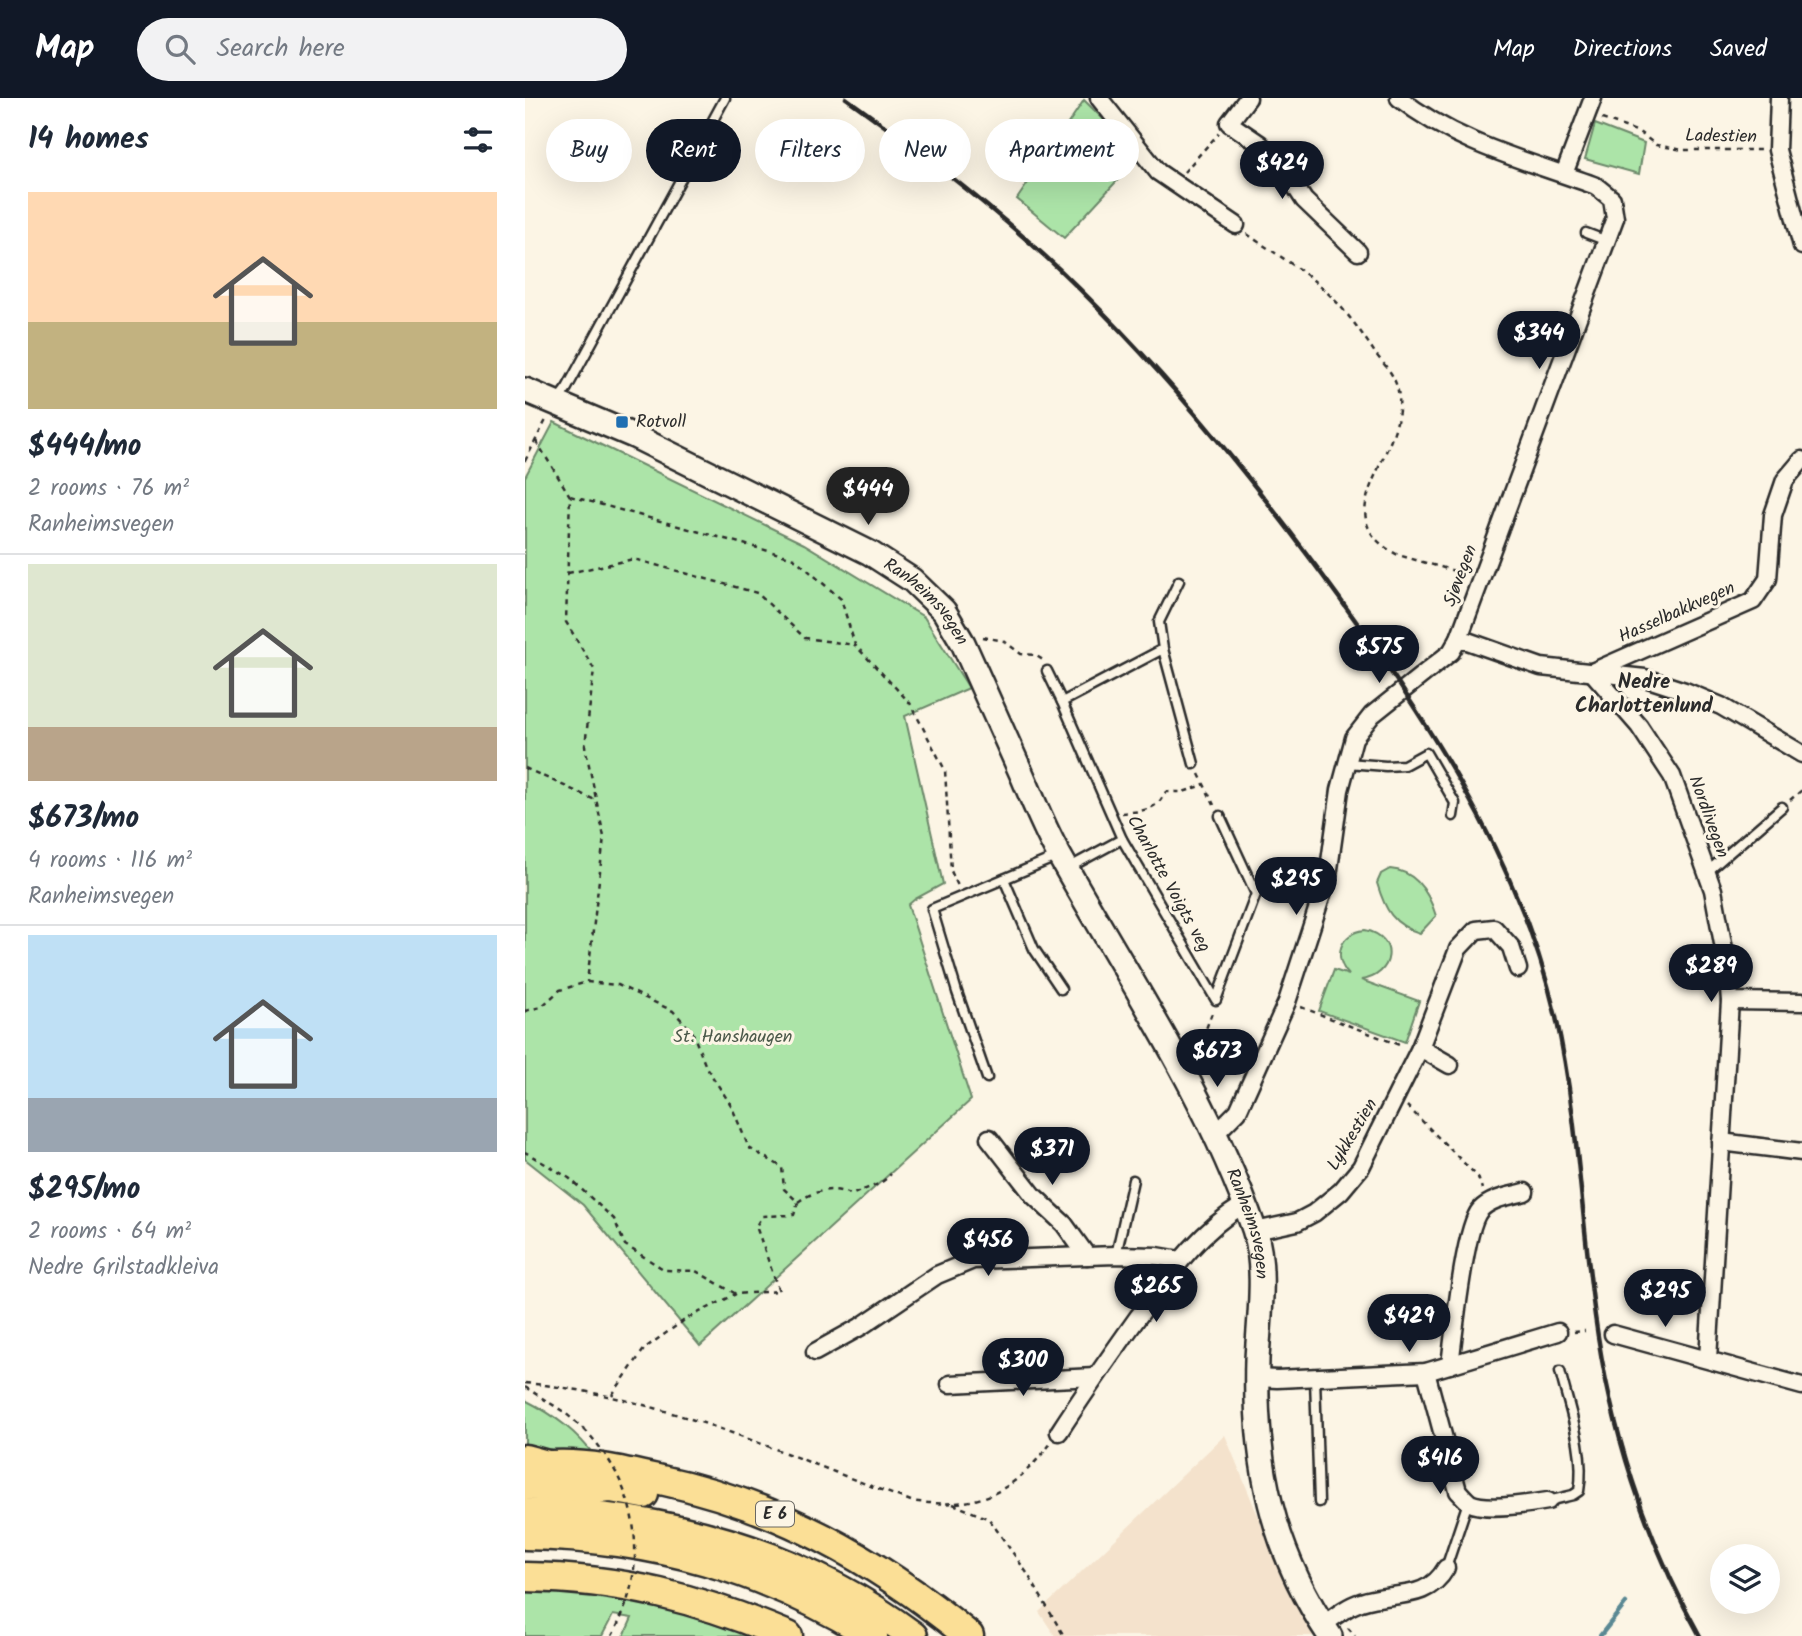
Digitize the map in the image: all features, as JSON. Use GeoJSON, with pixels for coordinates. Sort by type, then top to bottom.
{"type":"FeatureCollection","features":[{"type":"Feature","properties":{"kind":"highway","name":"E 6"},"geometry":{"type":"LineString","coordinates":[[538,1462],[591,1477],[611,1488],[711,1511],[771,1533],[866,1580],[942,1636]]}},
{"type":"Feature","properties":{"kind":"highway","name":"E 6"},"geometry":{"type":"LineString","coordinates":[[538,1462],[577,1463],[689,1486],[779,1516],[832,1541],[877,1567],[927,1601],[969,1636]]}},
{"type":"Feature","properties":{"kind":"highway","name":"E 6"},"geometry":{"type":"LineString","coordinates":[[525,1485],[587,1490],[611,1488]]}},
{"type":"Feature","properties":{"kind":"highway","name":"E 6"},"geometry":{"type":"LineString","coordinates":[[525,1513],[605,1516],[660,1525],[717,1539],[813,1576],[913,1636]]}},
{"type":"Feature","properties":{"kind":"highway"},"geometry":{"type":"LineString","coordinates":[[525,1535],[600,1539],[653,1546],[696,1556],[802,1595],[873,1636]]}},
{"type":"Feature","properties":{"kind":"highway"},"geometry":{"type":"LineString","coordinates":[[525,1577],[601,1581],[674,1595],[753,1621],[788,1636]]}},
{"type":"Feature","properties":{"kind":"street"},"geometry":{"type":"LineString","coordinates":[[1099,98],[1158,172],[1236,225]]}},
{"type":"Feature","properties":{"kind":"street"},"geometry":{"type":"LineString","coordinates":[[1248,98],[1229,123],[1260,144],[1284,169],[1304,200],[1358,252]]}},
{"type":"Feature","properties":{"kind":"street"},"geometry":{"type":"LineString","coordinates":[[1399,98],[1417,112],[1472,143],[1564,174],[1591,106]]}},
{"type":"Feature","properties":{"kind":"street"},"geometry":{"type":"LineString","coordinates":[[1779,98],[1777,150],[1802,246]]}},
{"type":"Feature","properties":{"kind":"street","name":"Sjøvegen"},"geometry":{"type":"LineString","coordinates":[[1216,1133],[1238,1111],[1287,1002],[1328,876],[1340,790],[1354,738],[1372,715],[1451,652],[1459,638],[1607,241],[1615,218],[1612,200],[1596,186],[1564,174]]}},
{"type":"Feature","properties":{"kind":"street","name":"Ranheimsvegen"},"geometry":{"type":"LineString","coordinates":[[525,390],[634,436],[870,553],[912,580],[944,611],[958,635],[1063,862],[1216,1133],[1255,1231],[1260,1268],[1257,1378],[1261,1463],[1269,1504],[1288,1561],[1330,1625]]}},
{"type":"Feature","properties":{"kind":"street","name":"Hasselbakkvegen"},"geometry":{"type":"LineString","coordinates":[[1592,672],[1753,601],[1768,579],[1773,514],[1785,480],[1802,460]]}},
{"type":"Feature","properties":{"kind":"street","name":"Hasselbakkvegen"},"geometry":{"type":"LineString","coordinates":[[1459,638],[1541,667],[1645,678],[1685,691],[1728,714],[1772,743],[1802,754]]}},
{"type":"Feature","properties":{"kind":"street","name":"Nordlivegen"},"geometry":{"type":"LineString","coordinates":[[1592,672],[1639,726],[1672,776],[1713,890],[1727,965],[1730,1001],[1708,1359]]}},
{"type":"Feature","properties":{"kind":"street","name":"Lykkestien"},"geometry":{"type":"LineString","coordinates":[[1255,1231],[1297,1222],[1314,1213],[1341,1191],[1361,1167],[1419,1050],[1458,949],[1476,930],[1494,928],[1511,947],[1518,969]]}},
{"type":"Feature","properties":{"kind":"street"},"geometry":{"type":"LineString","coordinates":[[1730,1001],[1802,1002]]}},
{"type":"Feature","properties":{"kind":"street"},"geometry":{"type":"LineString","coordinates":[[1419,1050],[1450,1065]]}},
{"type":"Feature","properties":{"kind":"street"},"geometry":{"type":"LineString","coordinates":[[989,1138],[1034,1196],[1064,1224],[1087,1256]]}},
{"type":"Feature","properties":{"kind":"street"},"geometry":{"type":"LineString","coordinates":[[1721,1142],[1802,1152]]}},
{"type":"Feature","properties":{"kind":"street"},"geometry":{"type":"LineString","coordinates":[[1450,1364],[1467,1245],[1479,1211],[1494,1200],[1525,1192]]}},
{"type":"Feature","properties":{"kind":"street"},"geometry":{"type":"LineString","coordinates":[[1059,1432],[1095,1377],[1180,1260],[1218,1220],[1244,1205]]}},
{"type":"Feature","properties":{"kind":"street"},"geometry":{"type":"LineString","coordinates":[[815,1352],[860,1327],[937,1275],[973,1261],[1117,1255],[1157,1256],[1180,1260]]}},
{"type":"Feature","properties":{"kind":"street"},"geometry":{"type":"LineString","coordinates":[[1257,1378],[1277,1380],[1426,1372],[1558,1332]]}},
{"type":"Feature","properties":{"kind":"street"},"geometry":{"type":"LineString","coordinates":[[1613,1334],[1802,1386]]}},
{"type":"Feature","properties":{"kind":"street"},"geometry":{"type":"LineString","coordinates":[[1426,1372],[1458,1491],[1468,1502],[1490,1505],[1548,1501]]}},
{"type":"Feature","properties":{"kind":"street"},"geometry":{"type":"LineString","coordinates":[[950,1384],[1095,1377]]}},
{"type":"Feature","properties":{"kind":"street"},"geometry":{"type":"LineString","coordinates":[[1330,1625],[1360,1602],[1425,1590],[1439,1580],[1445,1568]]}},
{"type":"Feature","properties":{"kind":"lane"},"geometry":{"type":"LineString","coordinates":[[556,402],[567,388],[725,98]]}},
{"type":"Feature","properties":{"kind":"lane"},"geometry":{"type":"LineString","coordinates":[[1586,233],[1607,241]]}},
{"type":"Feature","properties":{"kind":"lane"},"geometry":{"type":"LineString","coordinates":[[1179,581],[1160,622],[1163,649],[1194,764]]}},
{"type":"Feature","properties":{"kind":"lane"},"geometry":{"type":"LineString","coordinates":[[1062,702],[1163,649]]}},
{"type":"Feature","properties":{"kind":"lane","name":"Charlotte Voigts veg"},"geometry":{"type":"LineString","coordinates":[[1047,671],[1122,839],[1216,1000]]}},
{"type":"Feature","properties":{"kind":"lane"},"geometry":{"type":"LineString","coordinates":[[1347,763],[1404,765],[1426,753],[1455,803],[1453,816]]}},
{"type":"Feature","properties":{"kind":"lane"},"geometry":{"type":"LineString","coordinates":[[1707,872],[1782,807]]}},
{"type":"Feature","properties":{"kind":"lane","name":"Charlotte Voigts veg"},"geometry":{"type":"LineString","coordinates":[[1216,1000],[1256,894],[1220,816]]}},
{"type":"Feature","properties":{"kind":"lane"},"geometry":{"type":"LineString","coordinates":[[987,1078],[932,909],[1004,879],[1063,862],[1122,839]]}},
{"type":"Feature","properties":{"kind":"lane"},"geometry":{"type":"LineString","coordinates":[[1004,879],[1034,949],[1061,989]]}},
{"type":"Feature","properties":{"kind":"lane"},"geometry":{"type":"LineString","coordinates":[[1117,1255],[1133,1180]]}},
{"type":"Feature","properties":{"kind":"lane"},"geometry":{"type":"LineString","coordinates":[[1548,1501],[1579,1491],[1582,1477],[1560,1371]]}},
{"type":"Feature","properties":{"kind":"lane"},"geometry":{"type":"LineString","coordinates":[[1315,1378],[1319,1503]]}},
{"type":"Feature","properties":{"kind":"lane"},"geometry":{"type":"LineString","coordinates":[[1445,1568],[1468,1502]]}},
{"type":"Feature","properties":{"kind":"path","name":"Ladestien"},"geometry":{"type":"LineString","coordinates":[[1591,106],[1639,132],[1656,145],[1683,150],[1777,150]]}},
{"type":"Feature","properties":{"kind":"path"},"geometry":{"type":"LineString","coordinates":[[1174,183],[1229,123]]}},
{"type":"Feature","properties":{"kind":"path"},"geometry":{"type":"LineString","coordinates":[[1236,225],[1321,287],[1363,335],[1394,380],[1399,400],[1397,419],[1391,443],[1364,507],[1366,521],[1373,536],[1398,555],[1480,579]]}},
{"type":"Feature","properties":{"kind":"path"},"geometry":{"type":"LineString","coordinates":[[525,461],[556,402]]}},
{"type":"Feature","properties":{"kind":"path"},"geometry":{"type":"LineString","coordinates":[[536,441],[570,496],[566,622],[594,669],[585,746],[604,837],[587,982]]}},
{"type":"Feature","properties":{"kind":"path"},"geometry":{"type":"LineString","coordinates":[[570,496],[795,558],[841,598],[855,645],[910,703],[945,770],[951,871],[962,896]]}},
{"type":"Feature","properties":{"kind":"path"},"geometry":{"type":"LineString","coordinates":[[567,573],[634,559],[757,593],[805,638],[855,645]]}},
{"type":"Feature","properties":{"kind":"path"},"geometry":{"type":"LineString","coordinates":[[958,635],[969,629],[988,639],[1004,641],[1021,654],[1040,656],[1047,671]]}},
{"type":"Feature","properties":{"kind":"path"},"geometry":{"type":"LineString","coordinates":[[1194,764],[1220,816]]}},
{"type":"Feature","properties":{"kind":"path"},"geometry":{"type":"LineString","coordinates":[[525,768],[596,800]]}},
{"type":"Feature","properties":{"kind":"path"},"geometry":{"type":"LineString","coordinates":[[1112,816],[1142,811],[1159,803],[1166,792],[1183,792],[1204,785]]}},
{"type":"Feature","properties":{"kind":"path"},"geometry":{"type":"LineString","coordinates":[[1782,807],[1802,790]]}},
{"type":"Feature","properties":{"kind":"path"},"geometry":{"type":"LineString","coordinates":[[525,1011],[541,1007],[560,990],[587,982],[618,985],[673,1011],[692,1031],[706,1067],[731,1105],[749,1148],[782,1167],[784,1189],[798,1202]]}},
{"type":"Feature","properties":{"kind":"path"},"geometry":{"type":"LineString","coordinates":[[1190,1085],[1198,1071],[1196,1056],[1216,1000]]}},
{"type":"Feature","properties":{"kind":"path"},"geometry":{"type":"LineString","coordinates":[[1287,1002],[1419,1050]]}},
{"type":"Feature","properties":{"kind":"path"},"geometry":{"type":"LineString","coordinates":[[1398,1097],[1478,1177],[1487,1205]]}},
{"type":"Feature","properties":{"kind":"path"},"geometry":{"type":"LineString","coordinates":[[525,1152],[569,1178],[614,1219],[625,1245],[665,1270],[696,1271],[736,1294]]}},
{"type":"Feature","properties":{"kind":"path"},"geometry":{"type":"LineString","coordinates":[[612,1395],[645,1349],[686,1319],[736,1294],[779,1291],[756,1226],[762,1216],[794,1215],[798,1202],[808,1194],[840,1189],[852,1195],[865,1188],[879,1186],[891,1174]]}},
{"type":"Feature","properties":{"kind":"path"},"geometry":{"type":"LineString","coordinates":[[525,1385],[579,1389],[612,1395],[690,1418],[911,1501],[953,1504],[990,1496],[1017,1481],[1059,1432]]}},
{"type":"Feature","properties":{"kind":"path"},"geometry":{"type":"LineString","coordinates":[[525,1385],[584,1429],[612,1464],[622,1483],[633,1516],[635,1572],[628,1603],[612,1636]]}},
{"type":"Feature","properties":{"kind":"path"},"geometry":{"type":"LineString","coordinates":[[953,1504],[989,1519],[1027,1573],[1064,1636]]}},
{"type":"Feature","properties":{"kind":"path"},"geometry":{"type":"LineString","coordinates":[[1330,1625],[1355,1636]]}},
{"type":"Feature","properties":{"kind":"shaded area"},"geometry":{"type":"Polygon","coordinates":[[[1225,1435],[1285,1582],[1318,1636],[1055,1636],[1039,1612],[1225,1435]]]}},
{"type":"Feature","properties":{"kind":"green space"},"geometry":{"type":"Polygon","coordinates":[[[1084,100],[1103,119],[1071,119],[1084,100]]]}},
{"type":"Feature","properties":{"kind":"green space"},"geometry":{"type":"Polygon","coordinates":[[[1595,124],[1644,143],[1639,174],[1585,159],[1595,124]]]}},
{"type":"Feature","properties":{"kind":"green space"},"geometry":{"type":"Polygon","coordinates":[[[1029,182],[1116,182],[1064,238],[1017,199],[1029,182]]]}},
{"type":"Feature","properties":{"kind":"green space","name":"St. Hanshaugen"},"geometry":{"type":"Polygon","coordinates":[[[554,422],[804,544],[924,617],[969,688],[905,716],[943,884],[908,905],[971,1100],[700,1346],[583,1205],[525,1159],[525,477],[554,422]]]}},
{"type":"Feature","properties":{"kind":"green space"},"geometry":{"type":"Polygon","coordinates":[[[1390,869],[1414,879],[1430,899],[1436,916],[1420,933],[1397,921],[1383,901],[1377,883],[1381,874],[1390,869]]]}},
{"type":"Feature","properties":{"kind":"green space"},"geometry":{"type":"Polygon","coordinates":[[[1365,930],[1384,940],[1389,956],[1380,971],[1361,980],[1419,1001],[1405,1042],[1319,1011],[1334,970],[1349,975],[1341,961],[1344,941],[1356,932],[1365,930]]]}},
{"type":"Feature","properties":{"kind":"green space"},"geometry":{"type":"Polygon","coordinates":[[[525,1400],[565,1425],[597,1459],[525,1448],[525,1400]]]}},
{"type":"Feature","properties":{"kind":"green space"},"geometry":{"type":"Polygon","coordinates":[[[549,1591],[602,1596],[651,1605],[750,1636],[624,1636],[632,1618],[613,1615],[602,1636],[525,1636],[525,1592],[549,1591]]]}},
{"type":"Feature","properties":{"kind":"waterway"},"geometry":{"type":"LineString","coordinates":[[1600,1636],[1626,1603]]}},
{"type":"Feature","properties":{"kind":"railway"},"geometry":{"type":"LineString","coordinates":[[846,98],[956,180],[1035,247],[1102,312],[1183,399],[1295,538],[1365,634],[1425,724],[1479,816],[1524,914],[1556,1017],[1574,1129],[1595,1316],[1620,1440],[1647,1521],[1680,1599],[1700,1636]]}},
{"type":"Feature","properties":{"kind":"place","name":"Rotvoll"},"geometry":{"type":"Point","coordinates":[622,422]}},
{"type":"Feature","properties":{"kind":"district","name":"Nedre Charlottenlund"},"geometry":{"type":"Point","coordinates":[1644,694]}}]}
